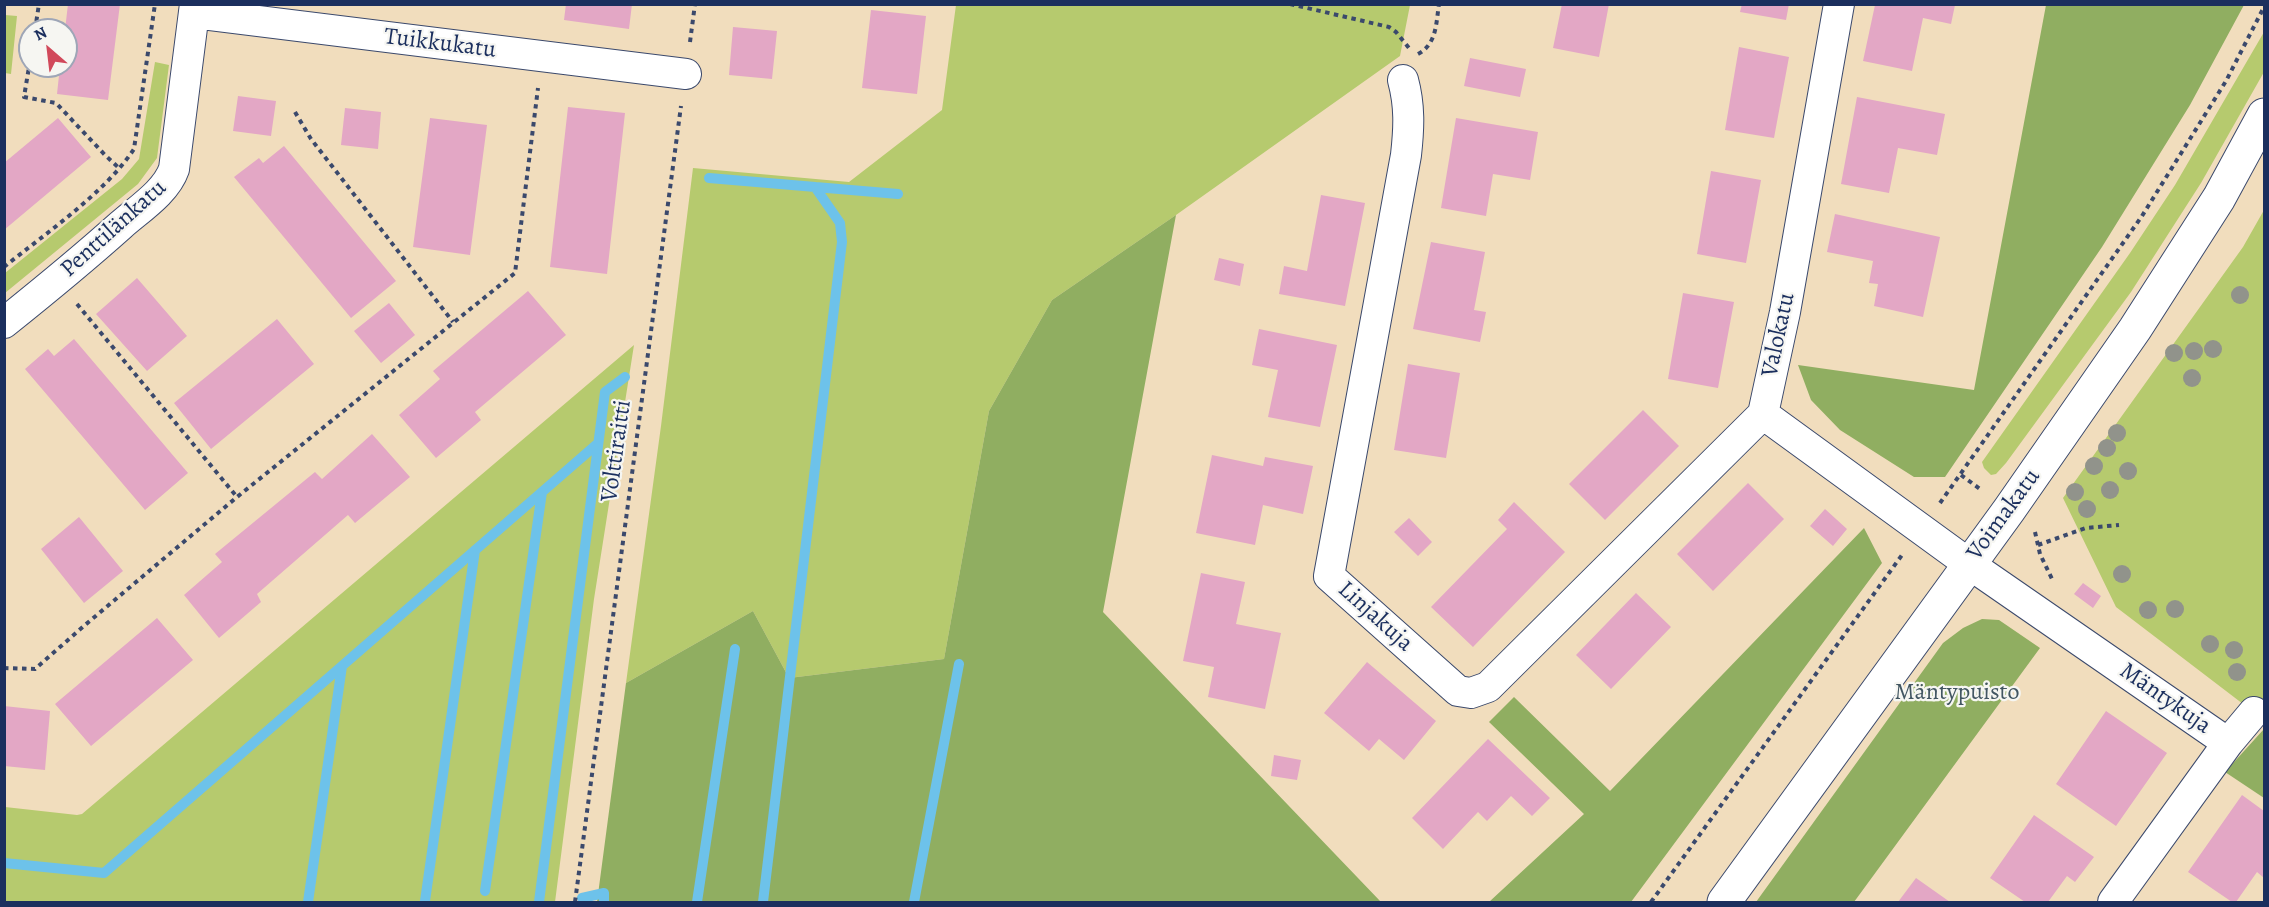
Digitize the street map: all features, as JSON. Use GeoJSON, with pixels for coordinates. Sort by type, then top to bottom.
{"type":"FeatureCollection","features":[{"type":"Feature","properties":{"kind":"street","name":"Valokatu"},"geometry":{"type":"LineString","coordinates":[[1763,414],[1785,312],[1839,4]]}},
{"type":"Feature","properties":{"kind":"street","name":"Tuikkukatu"},"geometry":{"type":"LineString","coordinates":[[194,9],[686,74]]}},
{"type":"Feature","properties":{"kind":"street","name":"Penttilänkatu"},"geometry":{"type":"LineString","coordinates":[[4,323],[58,281],[172,177],[194,9]]}},
{"type":"Feature","properties":{"kind":"street","name":"Linjakuja"},"geometry":{"type":"LineString","coordinates":[[1409,68],[1406,155],[1329,576],[1458,691],[1471,693],[1488,687],[1763,414]]}},
{"type":"Feature","properties":{"kind":"street","name":"Voimakatu"},"geometry":{"type":"LineString","coordinates":[[1724,903],[1775,835],[2135,329],[2219,198],[2265,115]]}},
{"type":"Feature","properties":{"kind":"street"},"geometry":{"type":"LineString","coordinates":[[1763,414],[1969,564]]}},
{"type":"Feature","properties":{"kind":"street","name":"Mäntykuja"},"geometry":{"type":"LineString","coordinates":[[1969,564],[2228,743],[2113,903]]}},
{"type":"Feature","properties":{"kind":"street"},"geometry":{"type":"LineString","coordinates":[[2228,743],[2254,712]]}},
{"type":"Feature","properties":{"kind":"path"},"geometry":{"type":"LineString","coordinates":[[4,267],[120,169],[134,148],[155,4]]}},
{"type":"Feature","properties":{"kind":"path","name":"Volttiraitti"},"geometry":{"type":"LineString","coordinates":[[575,903],[695,4]]}},
{"type":"Feature","properties":{"kind":"path"},"geometry":{"type":"LineString","coordinates":[[1290,4],[1389,27],[1396,32],[1409,68],[1433,38],[1439,4]]}},
{"type":"Feature","properties":{"kind":"path"},"geometry":{"type":"LineString","coordinates":[[1934,512],[2142,216],[2226,81],[2265,7]]}},
{"type":"Feature","properties":{"kind":"path"},"geometry":{"type":"LineString","coordinates":[[4,668],[35,669],[237,497],[515,273],[542,56]]}},
{"type":"Feature","properties":{"kind":"path"},"geometry":{"type":"LineString","coordinates":[[27,78],[24,96],[56,103],[120,169]]}},
{"type":"Feature","properties":{"kind":"path"},"geometry":{"type":"LineString","coordinates":[[295,112],[311,139],[453,322]]}},
{"type":"Feature","properties":{"kind":"path"},"geometry":{"type":"LineString","coordinates":[[58,281],[237,497]]}},
{"type":"Feature","properties":{"kind":"path"},"geometry":{"type":"LineString","coordinates":[[1961,475],[1980,489]]}},
{"type":"Feature","properties":{"kind":"path"},"geometry":{"type":"LineString","coordinates":[[1931,496],[1941,502]]}},
{"type":"Feature","properties":{"kind":"path"},"geometry":{"type":"LineString","coordinates":[[2038,545],[2086,528],[2119,525]]}},
{"type":"Feature","properties":{"kind":"path"},"geometry":{"type":"LineString","coordinates":[[1651,903],[1905,551]]}},
{"type":"Feature","properties":{"kind":"green space"},"geometry":{"type":"Polygon","coordinates":[[[956,5],[1410,5],[1400,56],[1052,300],[989,411],[944,659],[789,678],[753,611],[626,683],[693,168],[849,182],[942,110],[956,5]]]}},
{"type":"Feature","properties":{"kind":"green space"},"geometry":{"type":"Polygon","coordinates":[[[2046,5],[2244,5],[2190,105],[2102,247],[1945,477],[1914,477],[1840,430],[1811,400],[1798,365],[1974,390],[2046,5]]]}},
{"type":"Feature","properties":{"kind":"green space"},"geometry":{"type":"Polygon","coordinates":[[[5,15],[17,16],[11,74],[5,73],[5,15]]]}},
{"type":"Feature","properties":{"kind":"green space"},"geometry":{"type":"Polygon","coordinates":[[[2264,32],[2264,72],[2201,183],[2131,292],[2006,463],[1996,474],[1991,475],[1982,462],[2130,253],[2175,185],[2264,32]]]}},
{"type":"Feature","properties":{"kind":"green space"},"geometry":{"type":"Polygon","coordinates":[[[155,62],[169,65],[157,158],[138,184],[5,293],[5,273],[122,179],[139,159],[155,62]]]}},
{"type":"Feature","properties":{"kind":"green space"},"geometry":{"type":"Polygon","coordinates":[[[2264,210],[2264,720],[2116,607],[2063,498],[2243,247],[2264,210]]]}},
{"type":"Feature","properties":{"kind":"green space"},"geometry":{"type":"Polygon","coordinates":[[[1176,215],[1103,612],[1381,902],[597,902],[626,683],[753,611],[789,678],[944,659],[989,411],[1052,300],[1176,215]]]}},
{"type":"Feature","properties":{"kind":"green space"},"geometry":{"type":"Polygon","coordinates":[[[634,345],[594,599],[555,902],[5,902],[5,807],[82,814],[634,345]]]}},
{"type":"Feature","properties":{"kind":"green space"},"geometry":{"type":"Polygon","coordinates":[[[1864,528],[1882,563],[1631,902],[1489,902],[1584,814],[1489,722],[1514,697],[1610,791],[1864,528]]]}},
{"type":"Feature","properties":{"kind":"green space","name":"Mäntypuisto"},"geometry":{"type":"Polygon","coordinates":[[[1982,619],[1999,620],[2040,648],[1854,902],[1756,902],[1943,643],[1963,628],[1982,619]]]}},
{"type":"Feature","properties":{"kind":"green space"},"geometry":{"type":"Polygon","coordinates":[[[2264,729],[2264,798],[2225,772],[2264,729]]]}},
{"type":"Feature","properties":{"kind":"building"},"geometry":{"type":"Polygon","coordinates":[[[68,4],[120,4],[108,100],[57,94],[59,78],[78,78],[78,18],[66,18],[68,4]]]}},
{"type":"Feature","properties":{"kind":"building"},"geometry":{"type":"Polygon","coordinates":[[[566,4],[632,4],[629,29],[564,20],[566,4]]]}},
{"type":"Feature","properties":{"kind":"building"},"geometry":{"type":"Polygon","coordinates":[[[1562,4],[1609,4],[1599,57],[1553,48],[1562,4]]]}},
{"type":"Feature","properties":{"kind":"building"},"geometry":{"type":"Polygon","coordinates":[[[1742,4],[1789,4],[1786,20],[1740,12],[1742,4]]]}},
{"type":"Feature","properties":{"kind":"building"},"geometry":{"type":"Polygon","coordinates":[[[1875,5],[1955,5],[1951,24],[1923,18],[1912,71],[1863,61],[1875,5]]]}},
{"type":"Feature","properties":{"kind":"building"},"geometry":{"type":"Polygon","coordinates":[[[871,10],[926,16],[917,94],[862,88],[871,10]]]}},
{"type":"Feature","properties":{"kind":"building"},"geometry":{"type":"Polygon","coordinates":[[[733,27],[777,31],[772,79],[729,75],[733,27]]]}},
{"type":"Feature","properties":{"kind":"building"},"geometry":{"type":"Polygon","coordinates":[[[1739,47],[1789,57],[1774,138],[1725,130],[1739,47]]]}},
{"type":"Feature","properties":{"kind":"building"},"geometry":{"type":"Polygon","coordinates":[[[1470,58],[1526,69],[1520,97],[1464,86],[1470,58]]]}},
{"type":"Feature","properties":{"kind":"building"},"geometry":{"type":"Polygon","coordinates":[[[238,96],[276,101],[271,136],[233,131],[238,96]]]}},
{"type":"Feature","properties":{"kind":"building"},"geometry":{"type":"Polygon","coordinates":[[[1857,97],[1945,114],[1937,155],[1898,148],[1889,193],[1841,184],[1857,97]]]}},
{"type":"Feature","properties":{"kind":"building"},"geometry":{"type":"Polygon","coordinates":[[[568,107],[625,113],[607,274],[550,267],[568,107]]]}},
{"type":"Feature","properties":{"kind":"building"},"geometry":{"type":"Polygon","coordinates":[[[345,108],[381,112],[378,149],[341,145],[345,108]]]}},
{"type":"Feature","properties":{"kind":"building"},"geometry":{"type":"Polygon","coordinates":[[[58,118],[91,157],[4,230],[4,163],[58,118]]]}},
{"type":"Feature","properties":{"kind":"building"},"geometry":{"type":"Polygon","coordinates":[[[430,118],[487,125],[470,255],[413,247],[430,118]]]}},
{"type":"Feature","properties":{"kind":"building"},"geometry":{"type":"Polygon","coordinates":[[[1456,118],[1538,132],[1530,180],[1493,174],[1486,216],[1441,208],[1456,118]]]}},
{"type":"Feature","properties":{"kind":"building"},"geometry":{"type":"Polygon","coordinates":[[[284,146],[396,281],[351,318],[234,177],[259,158],[263,163],[284,146]]]}},
{"type":"Feature","properties":{"kind":"building"},"geometry":{"type":"Polygon","coordinates":[[[1711,171],[1761,180],[1746,263],[1697,254],[1711,171]]]}},
{"type":"Feature","properties":{"kind":"building"},"geometry":{"type":"Polygon","coordinates":[[[1321,195],[1365,203],[1345,306],[1279,294],[1284,266],[1307,271],[1321,195]]]}},
{"type":"Feature","properties":{"kind":"building"},"geometry":{"type":"Polygon","coordinates":[[[1835,214],[1940,237],[1923,317],[1874,306],[1878,284],[1869,283],[1873,261],[1827,252],[1835,214]]]}},
{"type":"Feature","properties":{"kind":"building"},"geometry":{"type":"Polygon","coordinates":[[[1431,242],[1485,252],[1474,310],[1486,312],[1480,342],[1413,329],[1431,242]]]}},
{"type":"Feature","properties":{"kind":"building"},"geometry":{"type":"Polygon","coordinates":[[[1219,258],[1244,264],[1240,286],[1214,280],[1219,258]]]}},
{"type":"Feature","properties":{"kind":"building"},"geometry":{"type":"Polygon","coordinates":[[[137,278],[187,336],[147,371],[96,314],[137,278]]]}},
{"type":"Feature","properties":{"kind":"building"},"geometry":{"type":"Polygon","coordinates":[[[528,291],[566,335],[475,412],[481,420],[436,458],[399,415],[440,379],[433,371],[528,291]]]}},
{"type":"Feature","properties":{"kind":"building"},"geometry":{"type":"Polygon","coordinates":[[[1683,293],[1734,302],[1718,388],[1668,379],[1683,293]]]}},
{"type":"Feature","properties":{"kind":"building"},"geometry":{"type":"Polygon","coordinates":[[[389,303],[415,335],[381,363],[354,331],[389,303]]]}},
{"type":"Feature","properties":{"kind":"building"},"geometry":{"type":"Polygon","coordinates":[[[277,319],[314,364],[211,449],[174,403],[277,319]]]}},
{"type":"Feature","properties":{"kind":"building"},"geometry":{"type":"Polygon","coordinates":[[[1259,329],[1337,345],[1320,427],[1268,417],[1278,370],[1252,365],[1259,329]]]}},
{"type":"Feature","properties":{"kind":"building"},"geometry":{"type":"Polygon","coordinates":[[[74,339],[188,473],[145,510],[25,369],[48,349],[54,356],[74,339]]]}},
{"type":"Feature","properties":{"kind":"building"},"geometry":{"type":"Polygon","coordinates":[[[1408,364],[1460,373],[1446,458],[1394,450],[1408,364]]]}},
{"type":"Feature","properties":{"kind":"building"},"geometry":{"type":"Polygon","coordinates":[[[1643,410],[1679,446],[1605,520],[1569,484],[1643,410]]]}},
{"type":"Feature","properties":{"kind":"building"},"geometry":{"type":"Polygon","coordinates":[[[372,434],[410,477],[355,523],[348,515],[257,594],[261,602],[219,638],[184,595],[222,562],[215,554],[315,472],[322,479],[372,434]]]}},
{"type":"Feature","properties":{"kind":"building"},"geometry":{"type":"Polygon","coordinates":[[[1212,455],[1263,466],[1265,457],[1313,466],[1303,514],[1263,505],[1255,545],[1196,533],[1212,455]]]}},
{"type":"Feature","properties":{"kind":"building"},"geometry":{"type":"Polygon","coordinates":[[[1748,483],[1784,519],[1713,591],[1677,554],[1748,483]]]}},
{"type":"Feature","properties":{"kind":"building"},"geometry":{"type":"Polygon","coordinates":[[[1514,502],[1565,552],[1473,647],[1431,607],[1507,529],[1498,520],[1514,502]]]}},
{"type":"Feature","properties":{"kind":"building"},"geometry":{"type":"Polygon","coordinates":[[[1825,509],[1847,529],[1833,546],[1810,526],[1825,509]]]}},
{"type":"Feature","properties":{"kind":"building"},"geometry":{"type":"Polygon","coordinates":[[[79,517],[123,571],[84,603],[41,549],[79,517]]]}},
{"type":"Feature","properties":{"kind":"building"},"geometry":{"type":"Polygon","coordinates":[[[1409,518],[1432,542],[1418,556],[1394,532],[1409,518]]]}},
{"type":"Feature","properties":{"kind":"building"},"geometry":{"type":"Polygon","coordinates":[[[1201,573],[1245,582],[1236,624],[1281,633],[1265,709],[1208,697],[1214,667],[1183,661],[1201,573]]]}},
{"type":"Feature","properties":{"kind":"building"},"geometry":{"type":"Polygon","coordinates":[[[2083,583],[2101,596],[2093,608],[2074,594],[2083,583]]]}},
{"type":"Feature","properties":{"kind":"building"},"geometry":{"type":"Polygon","coordinates":[[[1636,593],[1671,627],[1611,689],[1576,655],[1636,593]]]}},
{"type":"Feature","properties":{"kind":"building"},"geometry":{"type":"Polygon","coordinates":[[[157,618],[193,660],[91,746],[55,704],[157,618]]]}},
{"type":"Feature","properties":{"kind":"building"},"geometry":{"type":"Polygon","coordinates":[[[1367,662],[1436,721],[1404,760],[1379,739],[1369,751],[1324,713],[1367,662]]]}},
{"type":"Feature","properties":{"kind":"building"},"geometry":{"type":"Polygon","coordinates":[[[4,706],[50,711],[45,770],[4,766],[4,706]]]}},
{"type":"Feature","properties":{"kind":"building"},"geometry":{"type":"Polygon","coordinates":[[[2106,711],[2167,753],[2116,826],[2056,784],[2106,711]]]}},
{"type":"Feature","properties":{"kind":"building"},"geometry":{"type":"Polygon","coordinates":[[[1488,739],[1550,798],[1532,816],[1511,796],[1487,821],[1478,812],[1443,849],[1412,818],[1488,739]]]}},
{"type":"Feature","properties":{"kind":"building"},"geometry":{"type":"Polygon","coordinates":[[[1274,755],[1301,760],[1297,780],[1271,776],[1274,755]]]}},
{"type":"Feature","properties":{"kind":"building"},"geometry":{"type":"Polygon","coordinates":[[[2242,795],[2264,811],[2264,878],[2257,872],[2236,902],[2232,902],[2188,872],[2242,795]]]}},
{"type":"Feature","properties":{"kind":"building"},"geometry":{"type":"Polygon","coordinates":[[[2034,815],[2094,857],[2075,882],[2067,876],[2048,902],[2025,902],[1990,878],[2034,815]]]}},
{"type":"Feature","properties":{"kind":"building"},"geometry":{"type":"Polygon","coordinates":[[[1916,878],[1950,902],[1898,902],[1916,878]]]}},
{"type":"Feature","properties":{"kind":"waterway"},"geometry":{"type":"LineString","coordinates":[[709,178],[898,194]]}},
{"type":"Feature","properties":{"kind":"waterway"},"geometry":{"type":"LineString","coordinates":[[763,902],[842,242],[840,223],[815,187]]}},
{"type":"Feature","properties":{"kind":"waterway"},"geometry":{"type":"LineString","coordinates":[[539,902],[605,392],[625,377]]}},
{"type":"Feature","properties":{"kind":"waterway"},"geometry":{"type":"LineString","coordinates":[[4,863],[104,873],[596,445]]}},
{"type":"Feature","properties":{"kind":"waterway"},"geometry":{"type":"LineString","coordinates":[[485,891],[542,492]]}},
{"type":"Feature","properties":{"kind":"waterway"},"geometry":{"type":"LineString","coordinates":[[425,901],[475,550]]}},
{"type":"Feature","properties":{"kind":"waterway"},"geometry":{"type":"LineString","coordinates":[[697,902],[735,649]]}},
{"type":"Feature","properties":{"kind":"waterway"},"geometry":{"type":"LineString","coordinates":[[914,902],[959,664]]}},
{"type":"Feature","properties":{"kind":"waterway"},"geometry":{"type":"LineString","coordinates":[[308,902],[342,666]]}},
{"type":"Feature","properties":{"kind":"waterway"},"geometry":{"type":"LineString","coordinates":[[582,898],[604,893],[604,902]]}}]}
